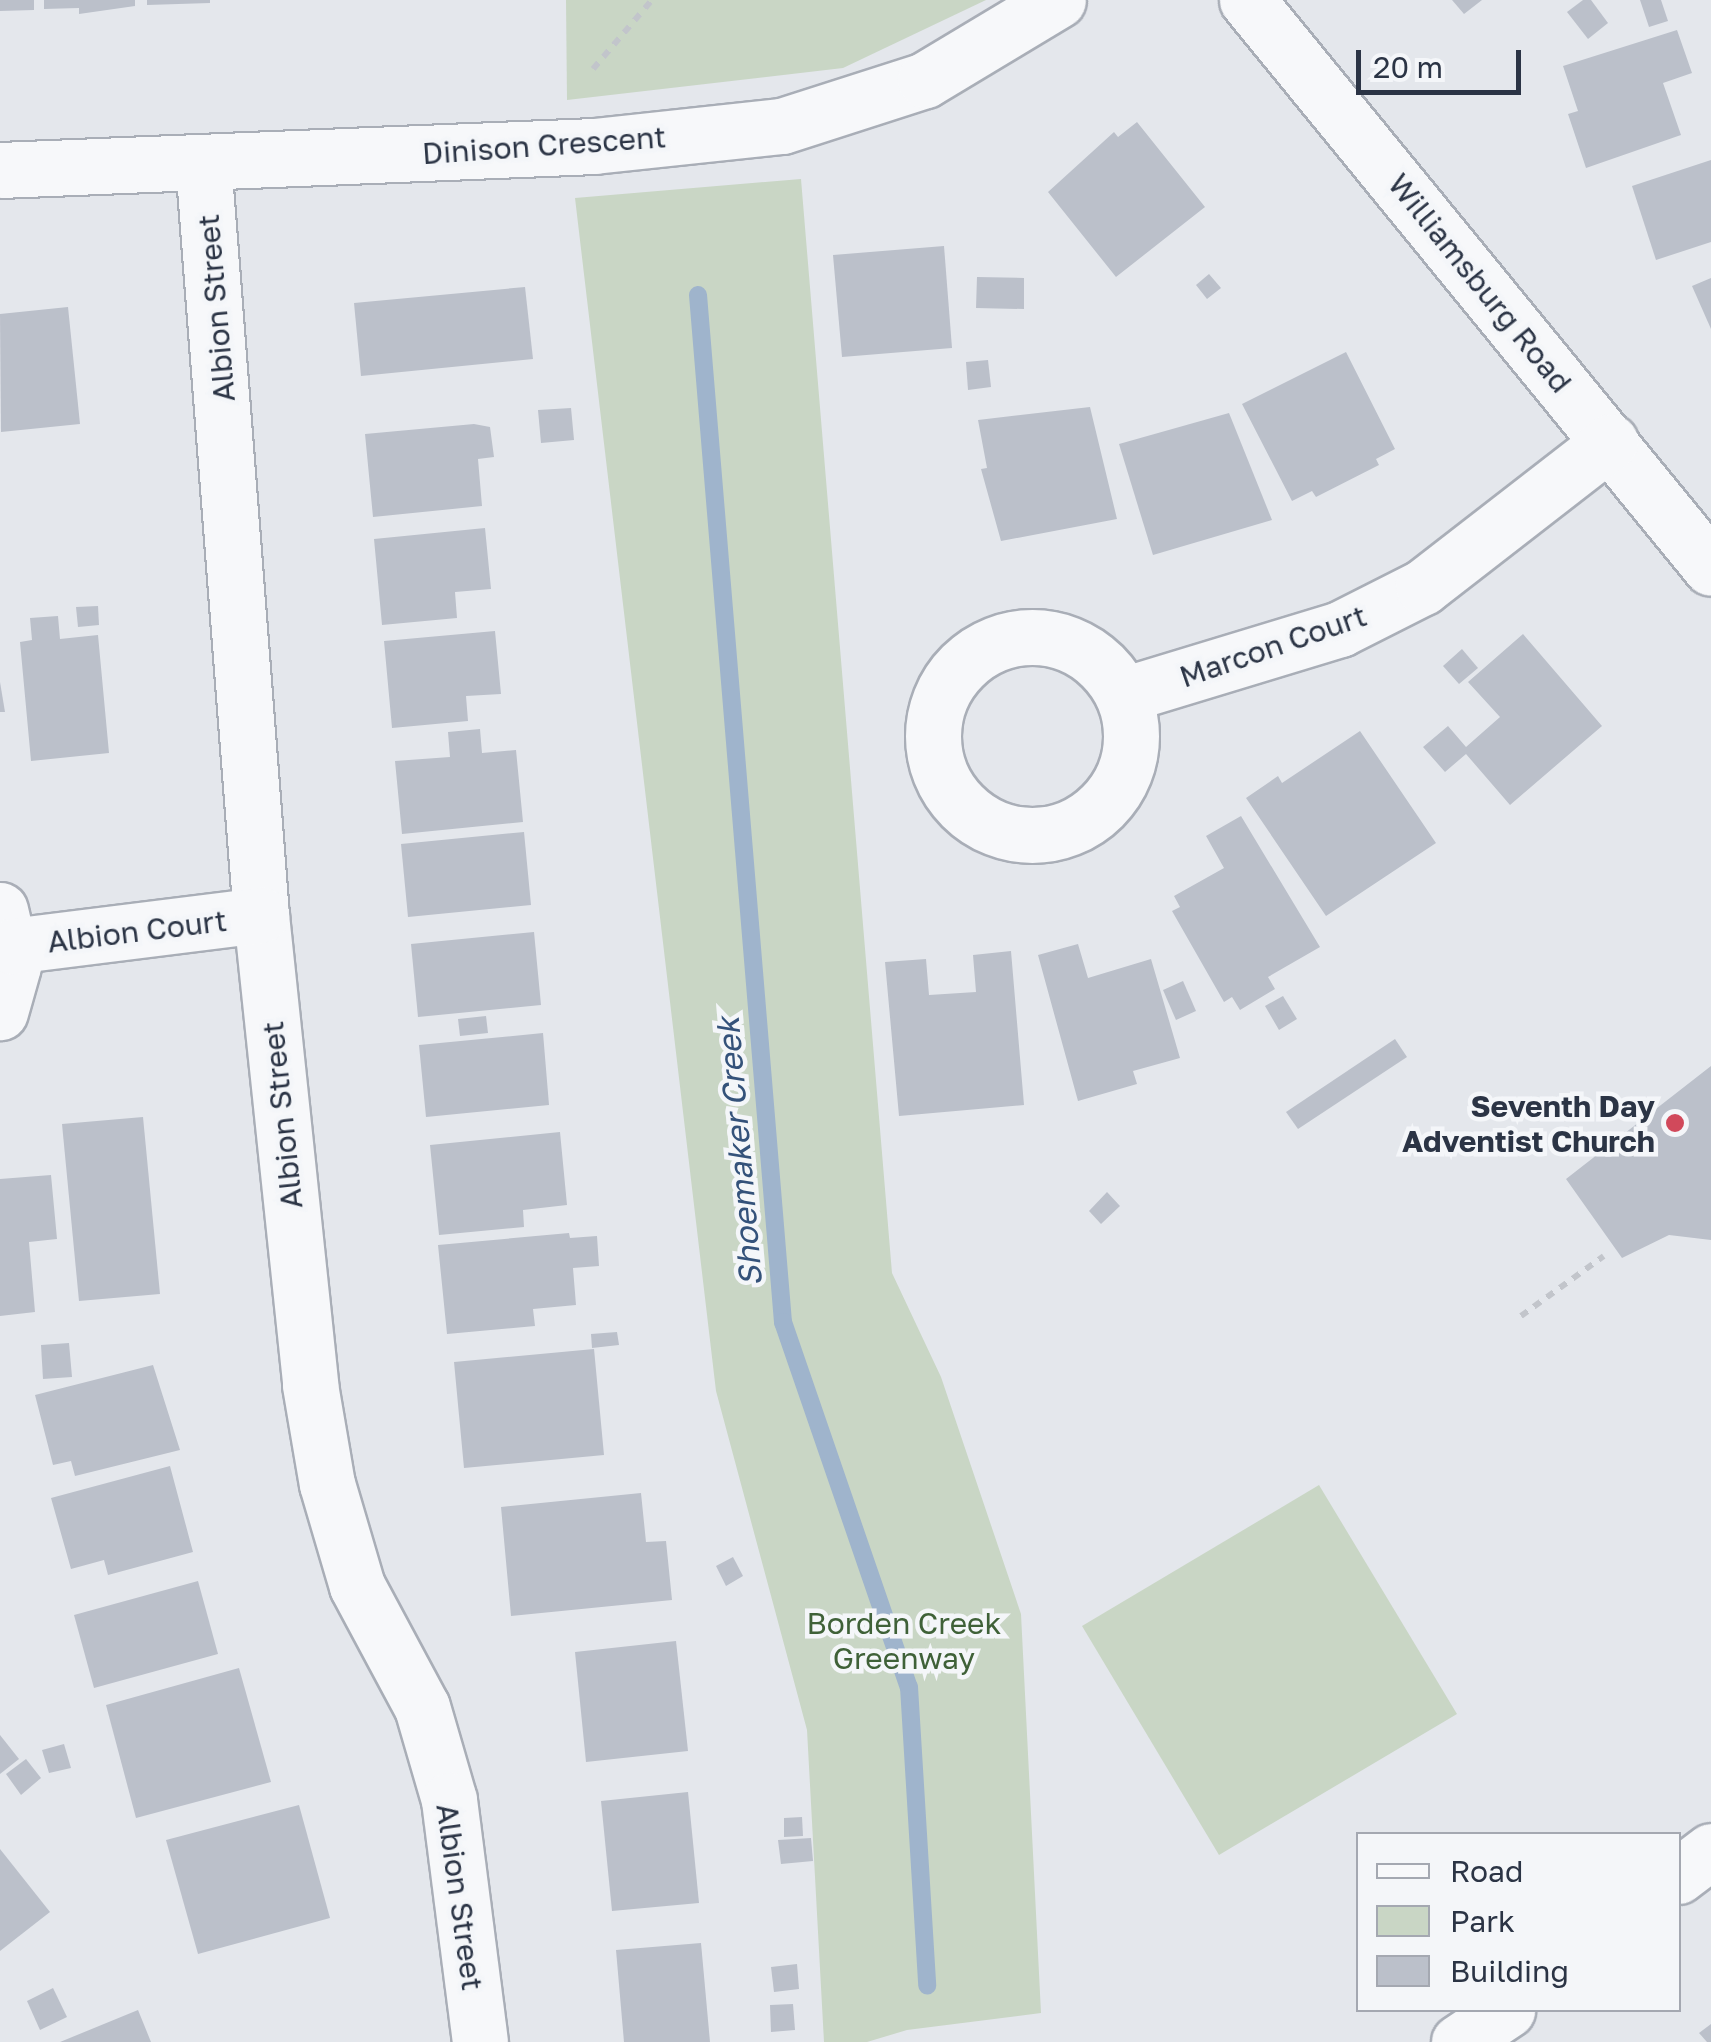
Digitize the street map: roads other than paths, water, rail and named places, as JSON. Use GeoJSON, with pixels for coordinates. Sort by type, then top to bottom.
{"type":"FeatureCollection","features":[{"type":"Feature","properties":{"kind":"street","name":"Dinison Crescent"},"geometry":{"type":"LineString","coordinates":[[0,170],[594,146],[782,126],[925,80],[1058,0]]}},
{"type":"Feature","properties":{"kind":"street","name":"Williamsburg Road"},"geometry":{"type":"LineString","coordinates":[[1246,0],[1711,568]]}},
{"type":"Feature","properties":{"kind":"street","name":"Albion Street"},"geometry":{"type":"LineString","coordinates":[[203,162],[261,914],[310,1385],[327,1484],[358,1586],[422,1708],[449,1800],[480,2042]]}},
{"type":"Feature","properties":{"kind":"street","name":"Marcon Court"},"geometry":{"type":"LineString","coordinates":[[1123,694],[1340,630],[1423,587],[1610,442]]}},
{"type":"Feature","properties":{"kind":"street","name":"Albion Court"},"geometry":{"type":"LineString","coordinates":[[0,1012],[6,928],[261,914]]}},
{"type":"Feature","properties":{"kind":"street"},"geometry":{"type":"LineString","coordinates":[[1681,1874],[1711,1851]]}},
{"type":"Feature","properties":{"kind":"street"},"geometry":{"type":"LineString","coordinates":[[1459,2042],[1504,2012]]}},
{"type":"Feature","properties":{"kind":"waterway","name":"Shoemaker Creek"},"geometry":{"type":"LineString","coordinates":[[698,295],[783,1322],[909,1687],[927,1985]]}},
{"type":"Feature","properties":{"kind":"place","name":"Seventh Day Adventist Church"},"geometry":{"type":"Point","coordinates":[1675,1123]}},
{"type":"Feature","properties":{"kind":"park label","name":"Borden Creek Greenway"},"geometry":{"type":"Point","coordinates":[904,1640]}}]}
